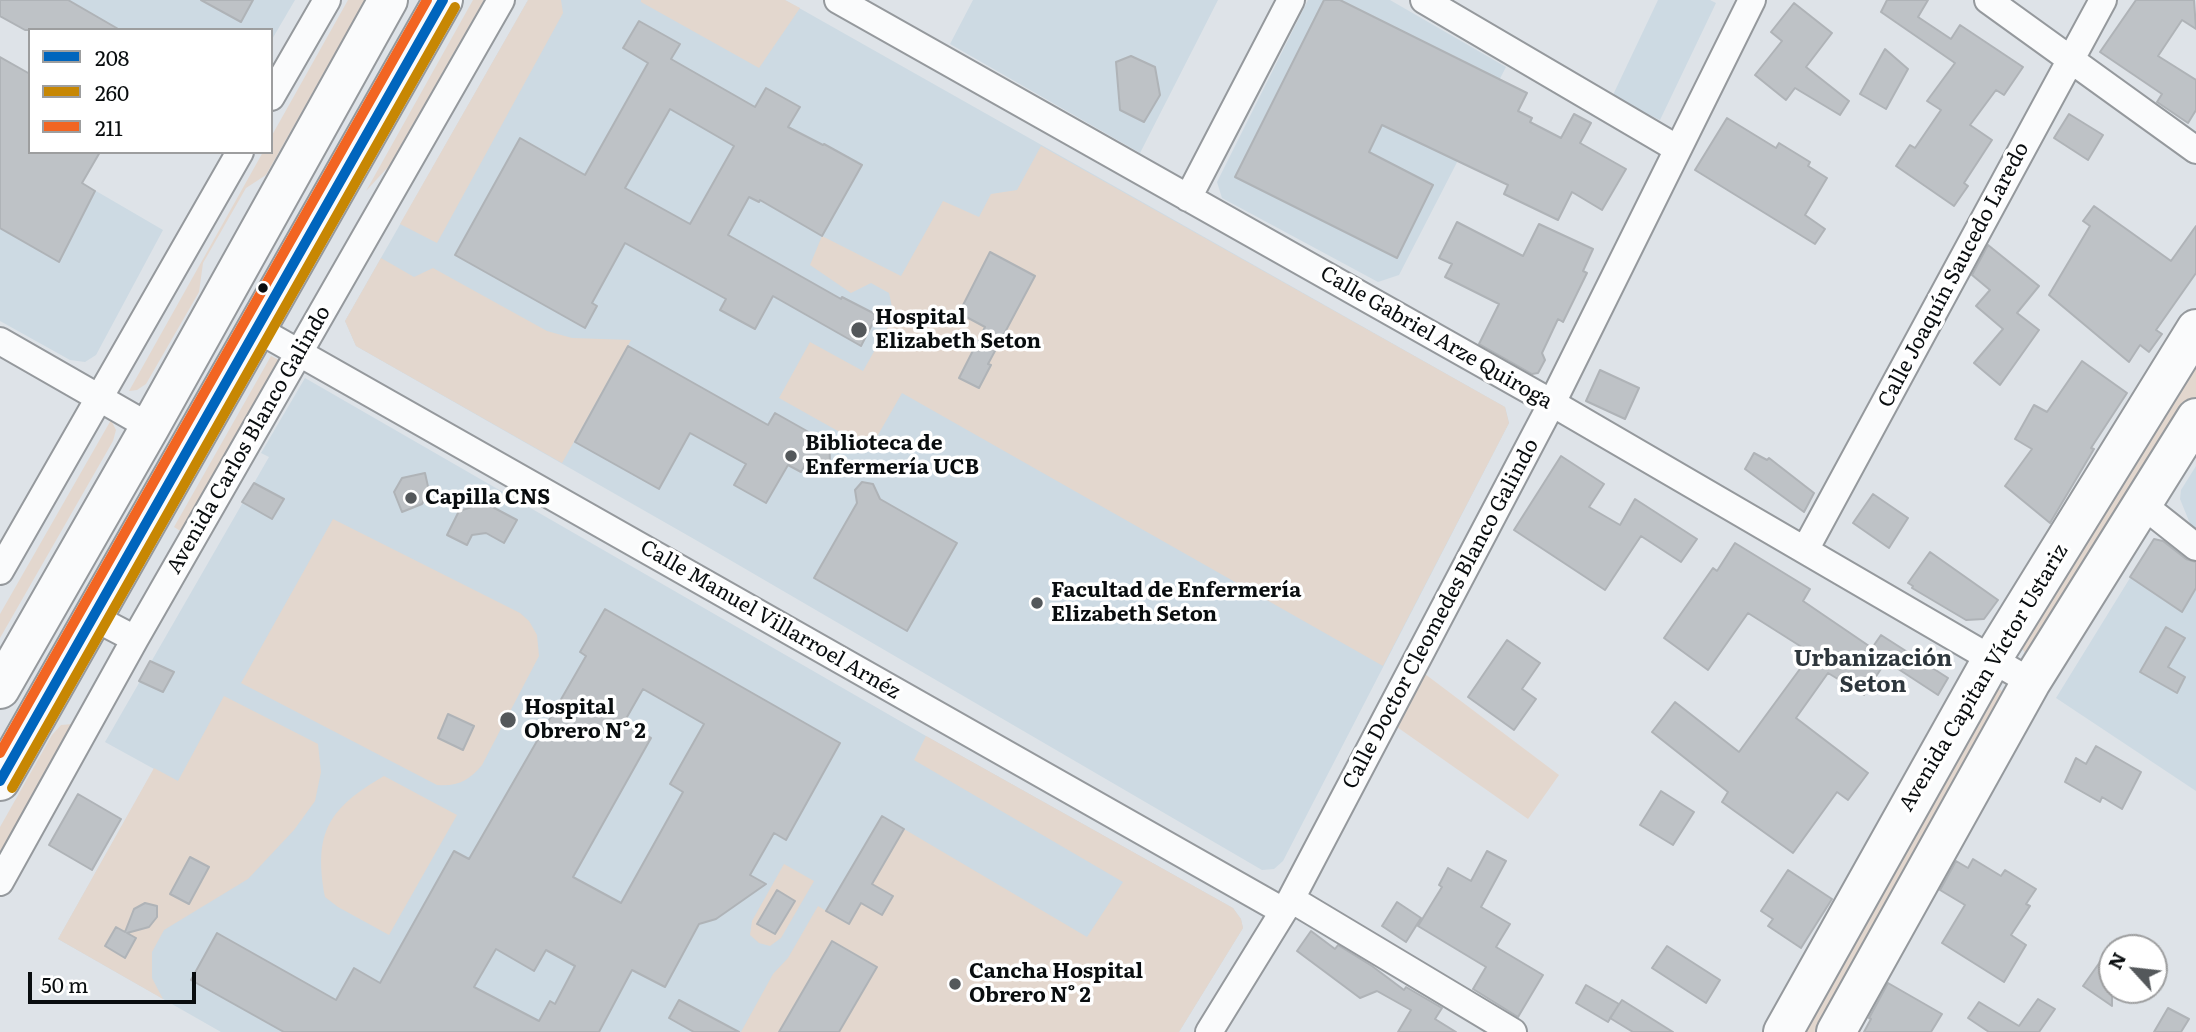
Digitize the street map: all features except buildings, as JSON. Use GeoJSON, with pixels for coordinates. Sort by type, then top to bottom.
{"type":"FeatureCollection","features":[{"type":"Feature","properties":{"kind":"main road"},"geometry":{"type":"LineString","coordinates":[[0,689],[150,428],[388,0]]}},
{"type":"Feature","properties":{"kind":"main road"},"geometry":{"type":"LineString","coordinates":[[0,781],[443,0]]}},
{"type":"Feature","properties":{"kind":"main road","name":"Avenida Capitan Víctor Ustariz"},"geometry":{"type":"LineString","coordinates":[[1783,1032],[1992,659],[2196,329]]}},
{"type":"Feature","properties":{"kind":"main road","name":"Avenida Capitan Víctor Ustariz"},"geometry":{"type":"LineString","coordinates":[[1836,1032],[2031,682],[2196,418]]}},
{"type":"Feature","properties":{"kind":"street"},"geometry":{"type":"LineString","coordinates":[[273,94],[327,0]]}},
{"type":"Feature","properties":{"kind":"street","name":"Avenida Carlos Blanco Galindo"},"geometry":{"type":"LineString","coordinates":[[0,882],[135,639],[501,0]]}},
{"type":"Feature","properties":{"kind":"street","name":"Calle Gabriel Arze Quiroga"},"geometry":{"type":"LineString","coordinates":[[838,0],[1552,403],[2031,682]]}},
{"type":"Feature","properties":{"kind":"street"},"geometry":{"type":"LineString","coordinates":[[1188,198],[1291,0]]}},
{"type":"Feature","properties":{"kind":"street"},"geometry":{"type":"LineString","coordinates":[[1424,0],[1678,149]]}},
{"type":"Feature","properties":{"kind":"street","name":"Calle Doctor Cleomedes Blanco Galindo"},"geometry":{"type":"LineString","coordinates":[[1209,1032],[1287,905],[1552,403],[1752,0]]}},
{"type":"Feature","properties":{"kind":"street"},"geometry":{"type":"LineString","coordinates":[[1988,0],[2196,150]]}},
{"type":"Feature","properties":{"kind":"street","name":"Calle Joaquín Saucedo Laredo"},"geometry":{"type":"LineString","coordinates":[[1805,551],[2103,0]]}},
{"type":"Feature","properties":{"kind":"street"},"geometry":{"type":"LineString","coordinates":[[0,571],[239,154]]}},
{"type":"Feature","properties":{"kind":"street","name":"Calle Manuel Villarroel Arnéz"},"geometry":{"type":"LineString","coordinates":[[257,329],[1513,1032]]}},
{"type":"Feature","properties":{"kind":"street"},"geometry":{"type":"LineString","coordinates":[[0,341],[150,428]]}},
{"type":"Feature","properties":{"kind":"street"},"geometry":{"type":"LineString","coordinates":[[2143,505],[2196,547]]}},
{"type":"Feature","properties":{"kind":"street"},"geometry":{"type":"LineString","coordinates":[[93,617],[135,639]]}},
{"type":"Feature","properties":{"kind":"shaded area"},"geometry":{"type":"Polygon","coordinates":[[[68,0],[295,0],[273,38],[273,28],[117,28],[68,0]]]}},
{"type":"Feature","properties":{"kind":"shaded area"},"geometry":{"type":"Polygon","coordinates":[[[348,0],[365,0],[266,175],[246,188],[203,263],[199,292],[146,384],[137,390],[129,391],[262,154],[273,154],[273,133],[348,0]]]}},
{"type":"Feature","properties":{"kind":"shaded area"},"geometry":{"type":"Polygon","coordinates":[[[473,0],[484,0],[389,166],[366,191],[473,0]]]}},
{"type":"Feature","properties":{"kind":"shaded area","name":"Hospital Elizabeth Seton"},"geometry":{"type":"Polygon","coordinates":[[[528,0],[785,0],[1505,407],[1509,423],[1283,861],[1274,869],[1262,870],[694,539],[356,346],[345,321],[528,0]]]}},
{"type":"Feature","properties":{"kind":"shaded area"},"geometry":{"type":"Polygon","coordinates":[[[528,0],[561,0],[563,13],[437,243],[400,224],[528,0]]]}},
{"type":"Feature","properties":{"kind":"shaded area"},"geometry":{"type":"Polygon","coordinates":[[[641,0],[785,0],[800,8],[759,68],[641,0]]]}},
{"type":"Feature","properties":{"kind":"shaded area"},"geometry":{"type":"Polygon","coordinates":[[[973,0],[1218,0],[1140,153],[950,44],[973,0]]]}},
{"type":"Feature","properties":{"kind":"shaded area"},"geometry":{"type":"Polygon","coordinates":[[[1308,0],[1390,0],[1506,67],[1399,275],[1378,282],[1222,198],[1217,182],[1308,0]]]}},
{"type":"Feature","properties":{"kind":"shaded area"},"geometry":{"type":"Polygon","coordinates":[[[1658,0],[1710,0],[1716,3],[1660,120],[1612,97],[1658,0]]]}},
{"type":"Feature","properties":{"kind":"shaded area"},"geometry":{"type":"Polygon","coordinates":[[[0,135],[28,151],[28,154],[33,154],[163,230],[96,355],[85,362],[70,360],[0,321],[0,135]]]}},
{"type":"Feature","properties":{"kind":"shaded area"},"geometry":{"type":"Polygon","coordinates":[[[1041,146],[1505,407],[1509,423],[1383,666],[902,393],[870,449],[779,398],[810,342],[863,371],[894,316],[889,293],[871,283],[851,293],[810,265],[822,236],[901,276],[943,201],[979,217],[991,194],[1017,190],[1041,146]]]}},
{"type":"Feature","properties":{"kind":"shaded area"},"geometry":{"type":"Polygon","coordinates":[[[381,258],[414,277],[433,268],[547,331],[572,338],[631,340],[562,463],[356,346],[345,321],[381,258]]]}},
{"type":"Feature","properties":{"kind":"shaded area"},"geometry":{"type":"Polygon","coordinates":[[[2196,353],[2196,397],[2039,650],[2025,653],[2020,645],[2196,353]]]}},
{"type":"Feature","properties":{"kind":"shaded area"},"geometry":{"type":"Polygon","coordinates":[[[271,356],[279,360],[182,532],[174,527],[271,356]]]}},
{"type":"Feature","properties":{"kind":"shaded area","name":"Hospital Obrero N° 2"},"geometry":{"type":"Polygon","coordinates":[[[305,378],[926,736],[1233,908],[1241,919],[1243,928],[1179,1032],[221,1032],[58,939],[154,769],[105,742],[269,457],[261,453],[305,378]]]}},
{"type":"Feature","properties":{"kind":"shaded area"},"geometry":{"type":"Polygon","coordinates":[[[111,420],[116,430],[113,441],[0,638],[0,614],[111,420]]]}},
{"type":"Feature","properties":{"kind":"shaded area"},"geometry":{"type":"Polygon","coordinates":[[[2196,466],[2196,530],[2191,526],[2180,499],[2181,490],[2196,466]]]}},
{"type":"Feature","properties":{"kind":"shaded area"},"geometry":{"type":"Polygon","coordinates":[[[333,519],[520,613],[529,621],[537,635],[539,656],[482,765],[473,775],[462,781],[451,785],[437,785],[241,683],[333,519]]]}},
{"type":"Feature","properties":{"kind":"shaded area"},"geometry":{"type":"Polygon","coordinates":[[[2154,539],[2172,544],[2196,562],[2196,791],[2056,698],[2154,539]]]}},
{"type":"Feature","properties":{"kind":"shaded area"},"geometry":{"type":"Polygon","coordinates":[[[1425,674],[1559,775],[1528,819],[1397,727],[1425,674]]]}},
{"type":"Feature","properties":{"kind":"shaded area"},"geometry":{"type":"Polygon","coordinates":[[[1994,687],[2001,690],[2006,697],[1822,1032],[1800,1032],[1994,687]]]}},
{"type":"Feature","properties":{"kind":"shaded area"},"geometry":{"type":"Polygon","coordinates":[[[224,696],[318,744],[321,772],[315,801],[294,830],[248,879],[164,930],[152,952],[152,978],[163,999],[58,939],[154,768],[178,781],[224,696]]]}},
{"type":"Feature","properties":{"kind":"shaded area"},"geometry":{"type":"Polygon","coordinates":[[[73,724],[0,852],[0,827],[52,735],[61,725],[73,724]]]}},
{"type":"Feature","properties":{"kind":"shaded area"},"geometry":{"type":"Polygon","coordinates":[[[926,736],[1233,908],[1241,919],[1243,928],[1179,1032],[741,1032],[773,974],[788,958],[818,906],[848,924],[861,903],[882,915],[893,896],[872,884],[904,829],[1087,937],[1123,882],[914,760],[926,736]]]}},
{"type":"Feature","properties":{"kind":"shaded area"},"geometry":{"type":"Polygon","coordinates":[[[384,776],[457,815],[389,935],[325,897],[321,855],[329,824],[338,811],[350,799],[384,776]]]}},
{"type":"Feature","properties":{"kind":"shaded area"},"geometry":{"type":"Polygon","coordinates":[[[784,864],[814,881],[781,938],[770,946],[759,943],[750,935],[752,921],[784,864]]]}},
{"type":"Feature","properties":{"kind":"transit line","name":"211"},"geometry":{"type":"LineString","coordinates":[[0,753],[427,0]]}},
{"type":"Feature","properties":{"kind":"transit line","name":"208"},"geometry":{"type":"LineString","coordinates":[[0,781],[443,0]]}},
{"type":"Feature","properties":{"kind":"transit line","name":"260"},"geometry":{"type":"LineString","coordinates":[[12,788],[455,7]]}},
{"type":"Feature","properties":{"kind":"place","name":"Hospital Elizabeth Seton"},"geometry":{"type":"Point","coordinates":[859,330]}},
{"type":"Feature","properties":{"kind":"place","name":"Biblioteca de Enfermería UCB"},"geometry":{"type":"Point","coordinates":[791,456]}},
{"type":"Feature","properties":{"kind":"place","name":"Capilla CNS"},"geometry":{"type":"Point","coordinates":[411,498]}},
{"type":"Feature","properties":{"kind":"place","name":"Facultad de Enfermería Elizabeth Seton"},"geometry":{"type":"Point","coordinates":[1037,603]}},
{"type":"Feature","properties":{"kind":"place","name":"Hospital Obrero N° 2"},"geometry":{"type":"Point","coordinates":[508,720]}},
{"type":"Feature","properties":{"kind":"place","name":"Cancha Hospital Obrero N° 2"},"geometry":{"type":"Point","coordinates":[955,984]}},
{"type":"Feature","properties":{"kind":"district","name":"Urbanización Seton"},"geometry":{"type":"Point","coordinates":[1873,672]}}]}
